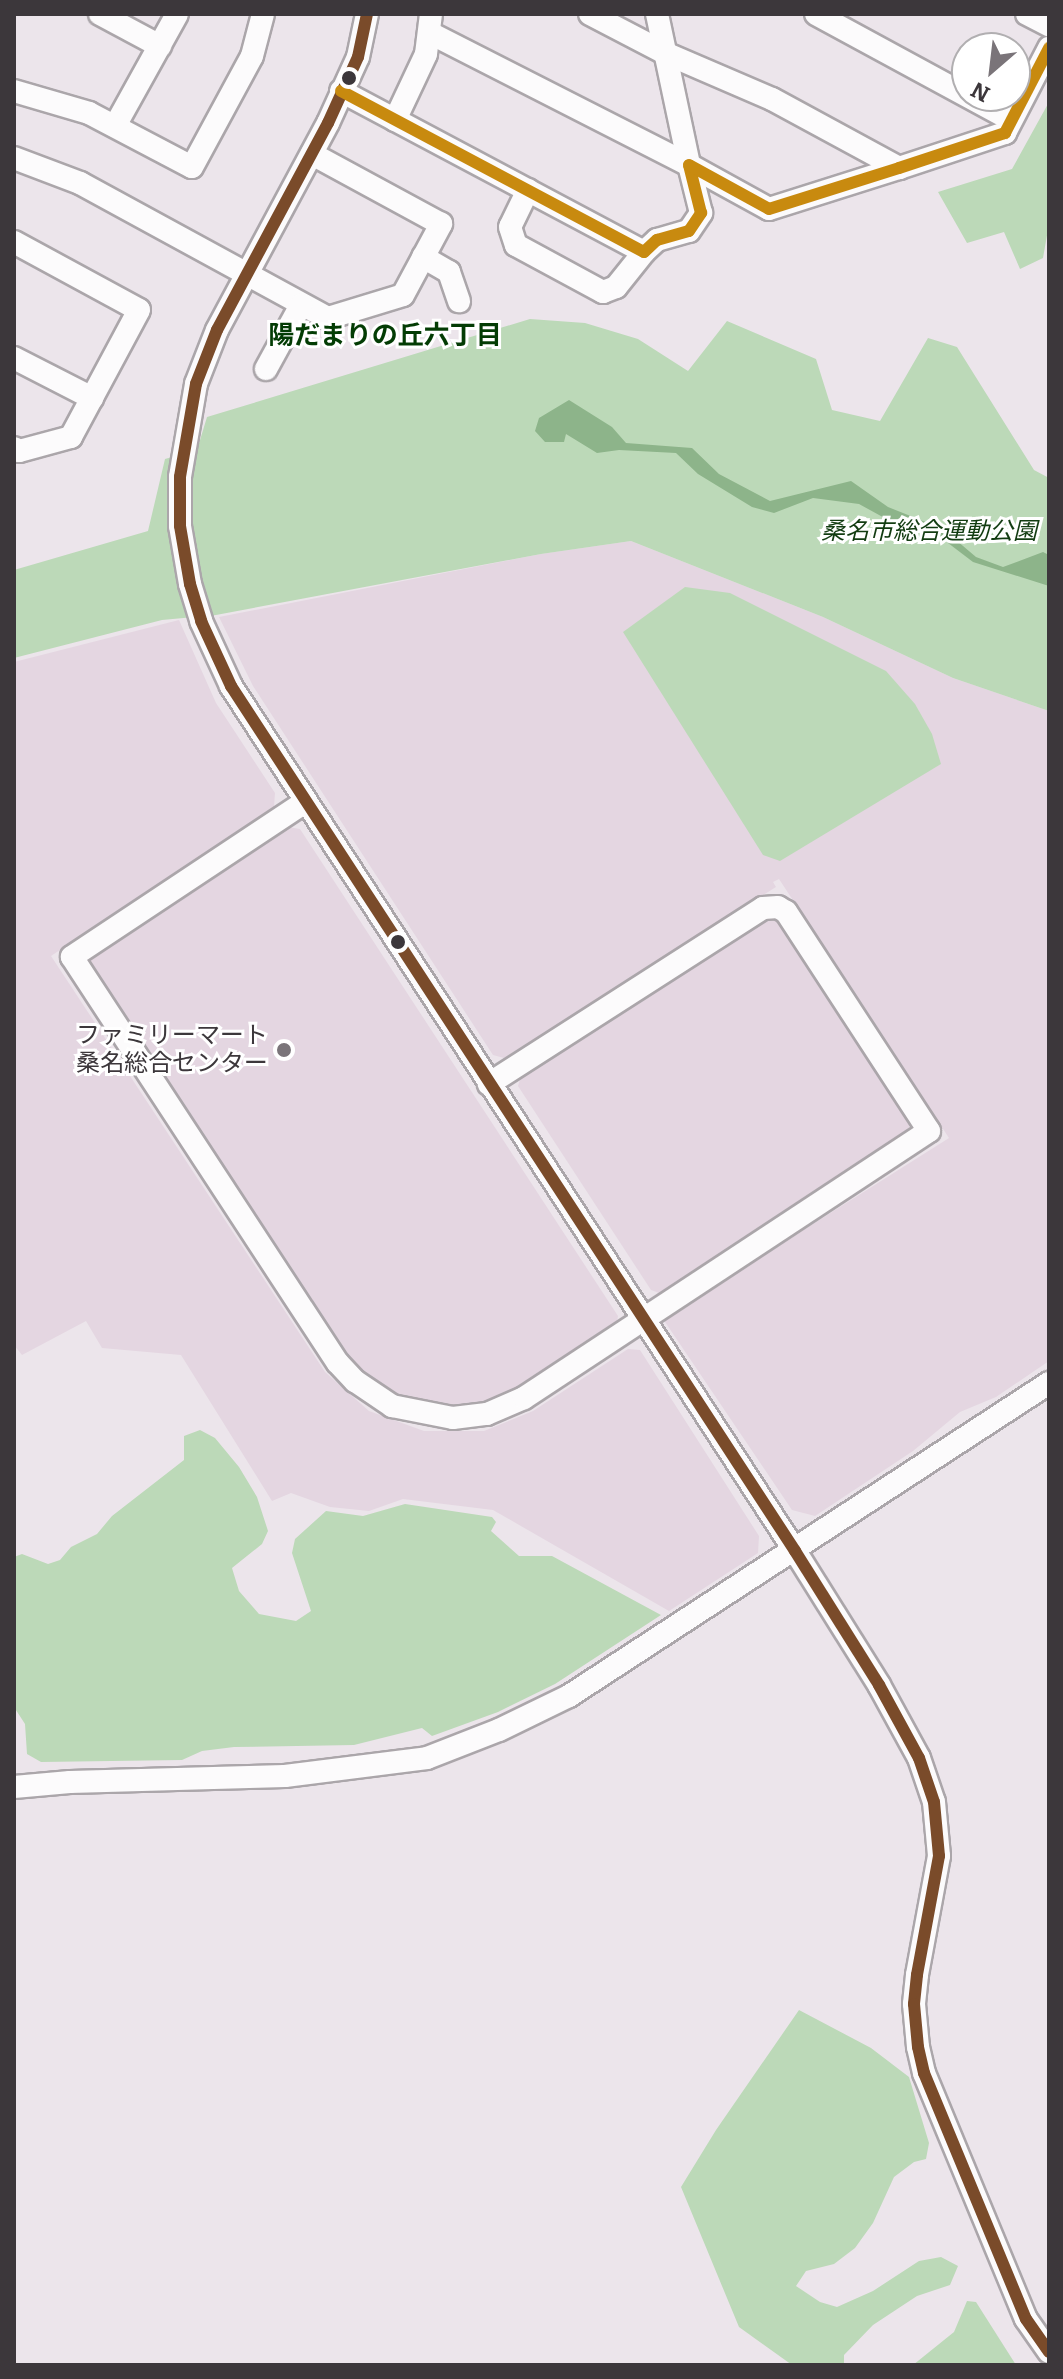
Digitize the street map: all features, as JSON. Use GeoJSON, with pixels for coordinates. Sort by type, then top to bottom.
{"type":"FeatureCollection","features":[{"type":"Feature","properties":{"kind":"street"},"geometry":{"type":"LineString","coordinates":[[100,14],[160,46]]}},
{"type":"Feature","properties":{"kind":"street"},"geometry":{"type":"LineString","coordinates":[[115,126],[177,14]]}},
{"type":"Feature","properties":{"kind":"street"},"geometry":{"type":"LineString","coordinates":[[14,91],[73,107],[192,167],[252,56],[263,14]]}},
{"type":"Feature","properties":{"kind":"street"},"geometry":{"type":"LineString","coordinates":[[367,14],[360,49],[341,91],[312,154],[210,346],[193,393],[180,477],[180,526],[190,584],[216,657],[305,802],[795,1551],[903,1726],[934,1802],[939,1856],[914,2004],[924,2073],[1026,2319],[1049,2352]]}},
{"type":"Feature","properties":{"kind":"street"},"geometry":{"type":"LineString","coordinates":[[590,14],[665,53],[772,99],[899,168]]}},
{"type":"Feature","properties":{"kind":"street"},"geometry":{"type":"LineString","coordinates":[[528,190],[510,227],[516,245],[603,292],[616,287],[657,240],[689,231],[701,213],[657,14]]}},
{"type":"Feature","properties":{"kind":"street"},"geometry":{"type":"LineString","coordinates":[[816,14],[1011,120]]}},
{"type":"Feature","properties":{"kind":"street"},"geometry":{"type":"LineString","coordinates":[[1027,14],[1049,25]]}},
{"type":"Feature","properties":{"kind":"street"},"geometry":{"type":"LineString","coordinates":[[395,120],[426,54],[431,23],[769,209],[1005,133],[1049,48]]}},
{"type":"Feature","properties":{"kind":"street"},"geometry":{"type":"LineString","coordinates":[[341,91],[644,252]]}},
{"type":"Feature","properties":{"kind":"street"},"geometry":{"type":"LineString","coordinates":[[14,158],[80,183],[328,318],[403,295],[441,224],[312,154]]}},
{"type":"Feature","properties":{"kind":"street"},"geometry":{"type":"LineString","coordinates":[[14,242],[139,310],[71,437],[19,451],[14,448]]}},
{"type":"Feature","properties":{"kind":"street"},"geometry":{"type":"LineString","coordinates":[[423,257],[449,272],[459,301]]}},
{"type":"Feature","properties":{"kind":"street"},"geometry":{"type":"LineString","coordinates":[[266,369],[301,305]]}},
{"type":"Feature","properties":{"kind":"street"},"geometry":{"type":"LineString","coordinates":[[14,358],[92,398]]}},
{"type":"Feature","properties":{"kind":"street"},"geometry":{"type":"LineString","coordinates":[[305,802],[72,957],[316,1331],[338,1363],[372,1395],[414,1413],[453,1418],[487,1414],[524,1398],[929,1131],[786,912],[778,907],[763,908],[489,1084]]}},
{"type":"Feature","properties":{"kind":"street"},"geometry":{"type":"LineString","coordinates":[[14,1787],[70,1782],[285,1776],[427,1758],[499,1730],[569,1696],[1049,1383]]}},
{"type":"Feature","properties":{"kind":"shaded area"},"geometry":{"type":"Polygon","coordinates":[[[569,400],[612,427],[626,443],[692,448],[719,474],[770,501],[851,481],[888,507],[943,529],[976,557],[1003,567],[1043,552],[1049,555],[1049,586],[973,562],[931,530],[890,521],[859,504],[813,498],[774,513],[752,507],[698,474],[676,453],[619,450],[597,453],[566,434],[564,442],[545,442],[535,431],[539,418],[569,400]]]}},
{"type":"Feature","properties":{"kind":"shaded area"},"geometry":{"type":"Polygon","coordinates":[[[631,541],[823,617],[953,678],[1049,711],[1049,1361],[996,1397],[960,1412],[913,1451],[815,1516],[792,1510],[663,1319],[949,1138],[779,879],[773,882],[776,887],[504,1058],[493,1055],[253,686],[219,617],[541,554],[631,541]]]}},
{"type":"Feature","properties":{"kind":"shaded area"},"geometry":{"type":"Polygon","coordinates":[[[179,620],[216,703],[275,793],[274,807],[51,956],[325,1372],[369,1411],[424,1431],[484,1431],[533,1411],[628,1349],[640,1350],[759,1536],[758,1553],[669,1611],[493,1510],[403,1499],[369,1511],[330,1507],[291,1493],[272,1501],[181,1355],[102,1348],[86,1321],[22,1355],[14,1345],[14,662],[179,620]]]}},
{"type":"Feature","properties":{"kind":"shaded area"},"geometry":{"type":"Polygon","coordinates":[[[288,827],[300,829],[618,1316],[616,1328],[518,1391],[474,1407],[427,1408],[379,1389],[343,1357],[88,966],[92,954],[288,827]]]}},
{"type":"Feature","properties":{"kind":"shaded area"},"geometry":{"type":"Polygon","coordinates":[[[763,915],[775,918],[910,1121],[908,1135],[662,1294],[651,1290],[518,1086],[521,1076],[763,915]]]}},
{"type":"Feature","properties":{"kind":"green space"},"geometry":{"type":"Polygon","coordinates":[[[1049,102],[1049,224],[1043,258],[1020,269],[1004,232],[967,243],[938,192],[1012,169],[1049,102]]]}},
{"type":"Feature","properties":{"kind":"green space","name":"桑名市総合運動公園"},"geometry":{"type":"Polygon","coordinates":[[[530,319],[585,323],[638,339],[688,371],[727,321],[816,359],[832,410],[880,421],[928,338],[957,347],[1034,470],[1049,478],[1049,711],[953,678],[823,617],[631,541],[541,554],[216,615],[162,620],[14,658],[14,570],[148,531],[165,459],[197,450],[207,417],[530,319]]]}},
{"type":"Feature","properties":{"kind":"green space"},"geometry":{"type":"Polygon","coordinates":[[[685,587],[730,593],[886,671],[915,704],[932,734],[941,764],[780,861],[763,855],[623,632],[685,587]]]}},
{"type":"Feature","properties":{"kind":"green space"},"geometry":{"type":"Polygon","coordinates":[[[200,1430],[215,1438],[239,1467],[257,1497],[268,1531],[262,1544],[232,1568],[239,1591],[259,1614],[296,1621],[311,1611],[292,1553],[295,1539],[326,1511],[363,1516],[405,1504],[492,1517],[496,1522],[491,1531],[519,1556],[552,1556],[661,1615],[555,1684],[498,1712],[432,1736],[422,1728],[354,1745],[234,1747],[202,1751],[182,1760],[41,1762],[27,1754],[25,1724],[14,1707],[14,1557],[22,1554],[48,1564],[60,1560],[71,1547],[97,1534],[112,1516],[184,1460],[184,1436],[200,1430]]]}},
{"type":"Feature","properties":{"kind":"green space"},"geometry":{"type":"Polygon","coordinates":[[[799,2010],[871,2048],[909,2077],[929,2143],[926,2159],[914,2162],[894,2177],[873,2223],[855,2248],[834,2264],[806,2271],[796,2286],[820,2302],[837,2307],[873,2291],[919,2261],[941,2257],[958,2266],[950,2285],[917,2296],[873,2325],[844,2355],[844,2365],[792,2365],[739,2327],[681,2187],[716,2130],[799,2010]]]}},
{"type":"Feature","properties":{"kind":"green space"},"geometry":{"type":"Polygon","coordinates":[[[967,2301],[976,2302],[1016,2365],[913,2365],[954,2332],[967,2301]]]}},
{"type":"Feature","properties":{"kind":"transit line"},"geometry":{"type":"LineString","coordinates":[[367,14],[358,57],[328,123],[217,330],[196,384],[180,477],[180,526],[190,584],[201,621],[231,686],[795,1551],[879,1685],[919,1758],[934,1802],[939,1856],[917,1975],[914,2004],[918,2047],[924,2073],[1026,2319],[1049,2352]]}},
{"type":"Feature","properties":{"kind":"transit line"},"geometry":{"type":"LineString","coordinates":[[341,91],[644,252],[657,240],[689,231],[701,213],[689,165],[769,209],[899,168],[1005,133],[1049,48]]}},
{"type":"Feature","properties":{"kind":"place","name":"ファミリーマート 桑名総合センター"},"geometry":{"type":"Point","coordinates":[284,1050]}},
{"type":"Feature","properties":{"kind":"district","name":"陽だまりの丘六丁目"},"geometry":{"type":"Point","coordinates":[385,336]}}]}
